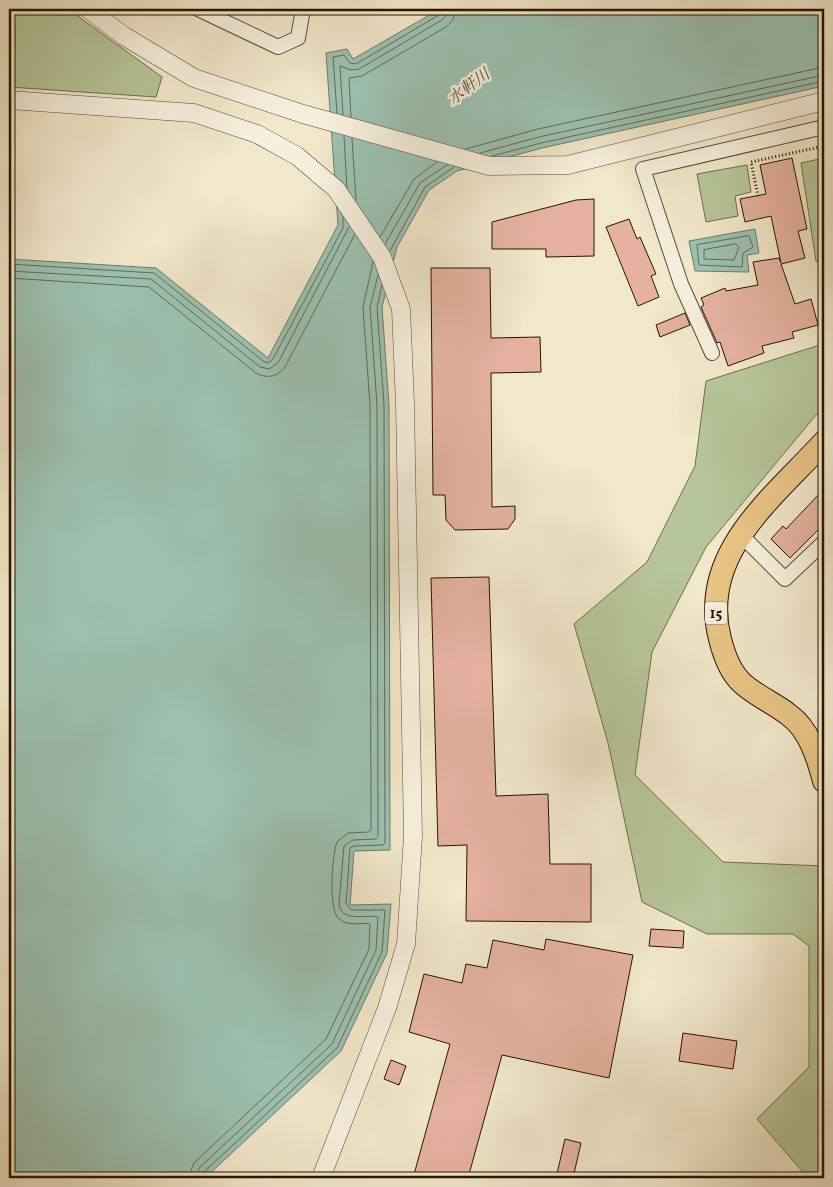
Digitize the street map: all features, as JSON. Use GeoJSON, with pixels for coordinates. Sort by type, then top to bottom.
{"type":"FeatureCollection","features":[{"type":"Feature","properties":{"kind":"main road","name":"15"},"geometry":{"type":"LineString","coordinates":[[824,442],[740,534],[727,556],[716,598],[716,624],[730,668],[741,682],[765,701],[790,715],[804,731],[818,757],[824,781]]}},
{"type":"Feature","properties":{"kind":"street"},"geometry":{"type":"LineString","coordinates":[[88,9],[124,36],[194,78],[303,114],[489,166],[549,167],[568,165],[824,101]]}},
{"type":"Feature","properties":{"kind":"street"},"geometry":{"type":"LineString","coordinates":[[198,9],[278,47],[298,38],[303,9]]}},
{"type":"Feature","properties":{"kind":"street"},"geometry":{"type":"LineString","coordinates":[[9,100],[194,113],[257,134],[297,156],[336,189],[382,257],[401,309],[405,404],[413,836],[406,944],[387,1008],[321,1178]]}},
{"type":"Feature","properties":{"kind":"street"},"geometry":{"type":"LineString","coordinates":[[712,353],[682,284],[643,169],[824,126]]}},
{"type":"Feature","properties":{"kind":"street"},"geometry":{"type":"LineString","coordinates":[[740,534],[785,579],[824,542]]}},
{"type":"Feature","properties":{"kind":"path"},"geometry":{"type":"LineString","coordinates":[[758,196],[752,162],[824,146]]}},
{"type":"Feature","properties":{"kind":"shaded area"},"geometry":{"type":"Polygon","coordinates":[[[9,9],[68,9],[162,77],[156,97],[9,87],[9,9]]]}},
{"type":"Feature","properties":{"kind":"shaded area"},"geometry":{"type":"Polygon","coordinates":[[[824,158],[824,268],[816,261],[801,163],[824,158]]]}},
{"type":"Feature","properties":{"kind":"shaded area"},"geometry":{"type":"Polygon","coordinates":[[[747,165],[751,192],[735,196],[738,216],[706,222],[697,174],[747,165]]]}},
{"type":"Feature","properties":{"kind":"shaded area"},"geometry":{"type":"Polygon","coordinates":[[[824,340],[824,408],[816,415],[706,547],[652,652],[635,775],[723,862],[824,866],[824,1178],[808,1178],[757,1119],[809,1067],[809,946],[793,934],[707,934],[642,902],[608,743],[574,624],[647,562],[695,466],[706,381],[823,344],[824,340]]]}},
{"type":"Feature","properties":{"kind":"water","name":"水軒川"},"geometry":{"type":"Polygon","coordinates":[[[440,9],[824,9],[824,86],[542,148],[457,171],[429,190],[397,247],[382,307],[389,405],[390,850],[354,851],[350,905],[391,904],[387,953],[341,1051],[205,1178],[9,1178],[9,259],[156,268],[268,358],[338,225],[326,53],[347,49],[353,59],[440,9]]]}},
{"type":"Feature","properties":{"kind":"water"},"geometry":{"type":"Polygon","coordinates":[[[755,229],[759,253],[747,255],[749,272],[695,271],[689,241],[755,229]]]}},
{"type":"Feature","properties":{"kind":"building"},"geometry":{"type":"Polygon","coordinates":[[[792,158],[807,229],[798,231],[805,258],[781,264],[795,304],[811,299],[818,325],[792,332],[794,338],[762,346],[764,353],[728,366],[720,342],[717,343],[701,307],[704,305],[701,298],[725,288],[726,291],[758,285],[753,262],[779,258],[781,263],[771,216],[745,222],[740,199],[766,194],[760,165],[792,158]]]}},
{"type":"Feature","properties":{"kind":"building"},"geometry":{"type":"Polygon","coordinates":[[[594,199],[594,256],[546,257],[546,249],[492,249],[492,222],[576,200],[594,199]]]}},
{"type":"Feature","properties":{"kind":"building"},"geometry":{"type":"Polygon","coordinates":[[[629,219],[637,239],[640,237],[656,274],[651,276],[659,297],[638,306],[606,227],[629,219]]]}},
{"type":"Feature","properties":{"kind":"building"},"geometry":{"type":"Polygon","coordinates":[[[431,268],[490,268],[491,338],[540,337],[541,372],[491,373],[492,507],[515,506],[515,519],[508,529],[455,530],[446,520],[445,495],[433,495],[431,268]]]}},
{"type":"Feature","properties":{"kind":"building"},"geometry":{"type":"Polygon","coordinates":[[[685,313],[690,325],[660,337],[656,325],[685,313]]]}},
{"type":"Feature","properties":{"kind":"building"},"geometry":{"type":"Polygon","coordinates":[[[824,489],[824,524],[790,558],[771,539],[783,526],[786,529],[824,489]]]}},
{"type":"Feature","properties":{"kind":"building"},"geometry":{"type":"Polygon","coordinates":[[[489,577],[496,796],[548,794],[550,864],[591,864],[591,922],[466,921],[467,845],[438,846],[431,578],[489,577]]]}},
{"type":"Feature","properties":{"kind":"building"},"geometry":{"type":"Polygon","coordinates":[[[651,929],[684,931],[683,948],[649,946],[651,929]]]}},
{"type":"Feature","properties":{"kind":"building"},"geometry":{"type":"Polygon","coordinates":[[[546,939],[633,955],[609,1078],[502,1055],[468,1178],[413,1178],[450,1044],[409,1032],[424,974],[462,983],[466,964],[487,968],[493,940],[544,950],[546,939]]]}},
{"type":"Feature","properties":{"kind":"building"},"geometry":{"type":"Polygon","coordinates":[[[683,1033],[737,1041],[733,1069],[679,1061],[683,1033]]]}},
{"type":"Feature","properties":{"kind":"building"},"geometry":{"type":"Polygon","coordinates":[[[391,1060],[406,1066],[399,1085],[384,1079],[391,1060]]]}},
{"type":"Feature","properties":{"kind":"building"},"geometry":{"type":"Polygon","coordinates":[[[565,1139],[581,1143],[573,1178],[556,1178],[565,1139]]]}}]}
